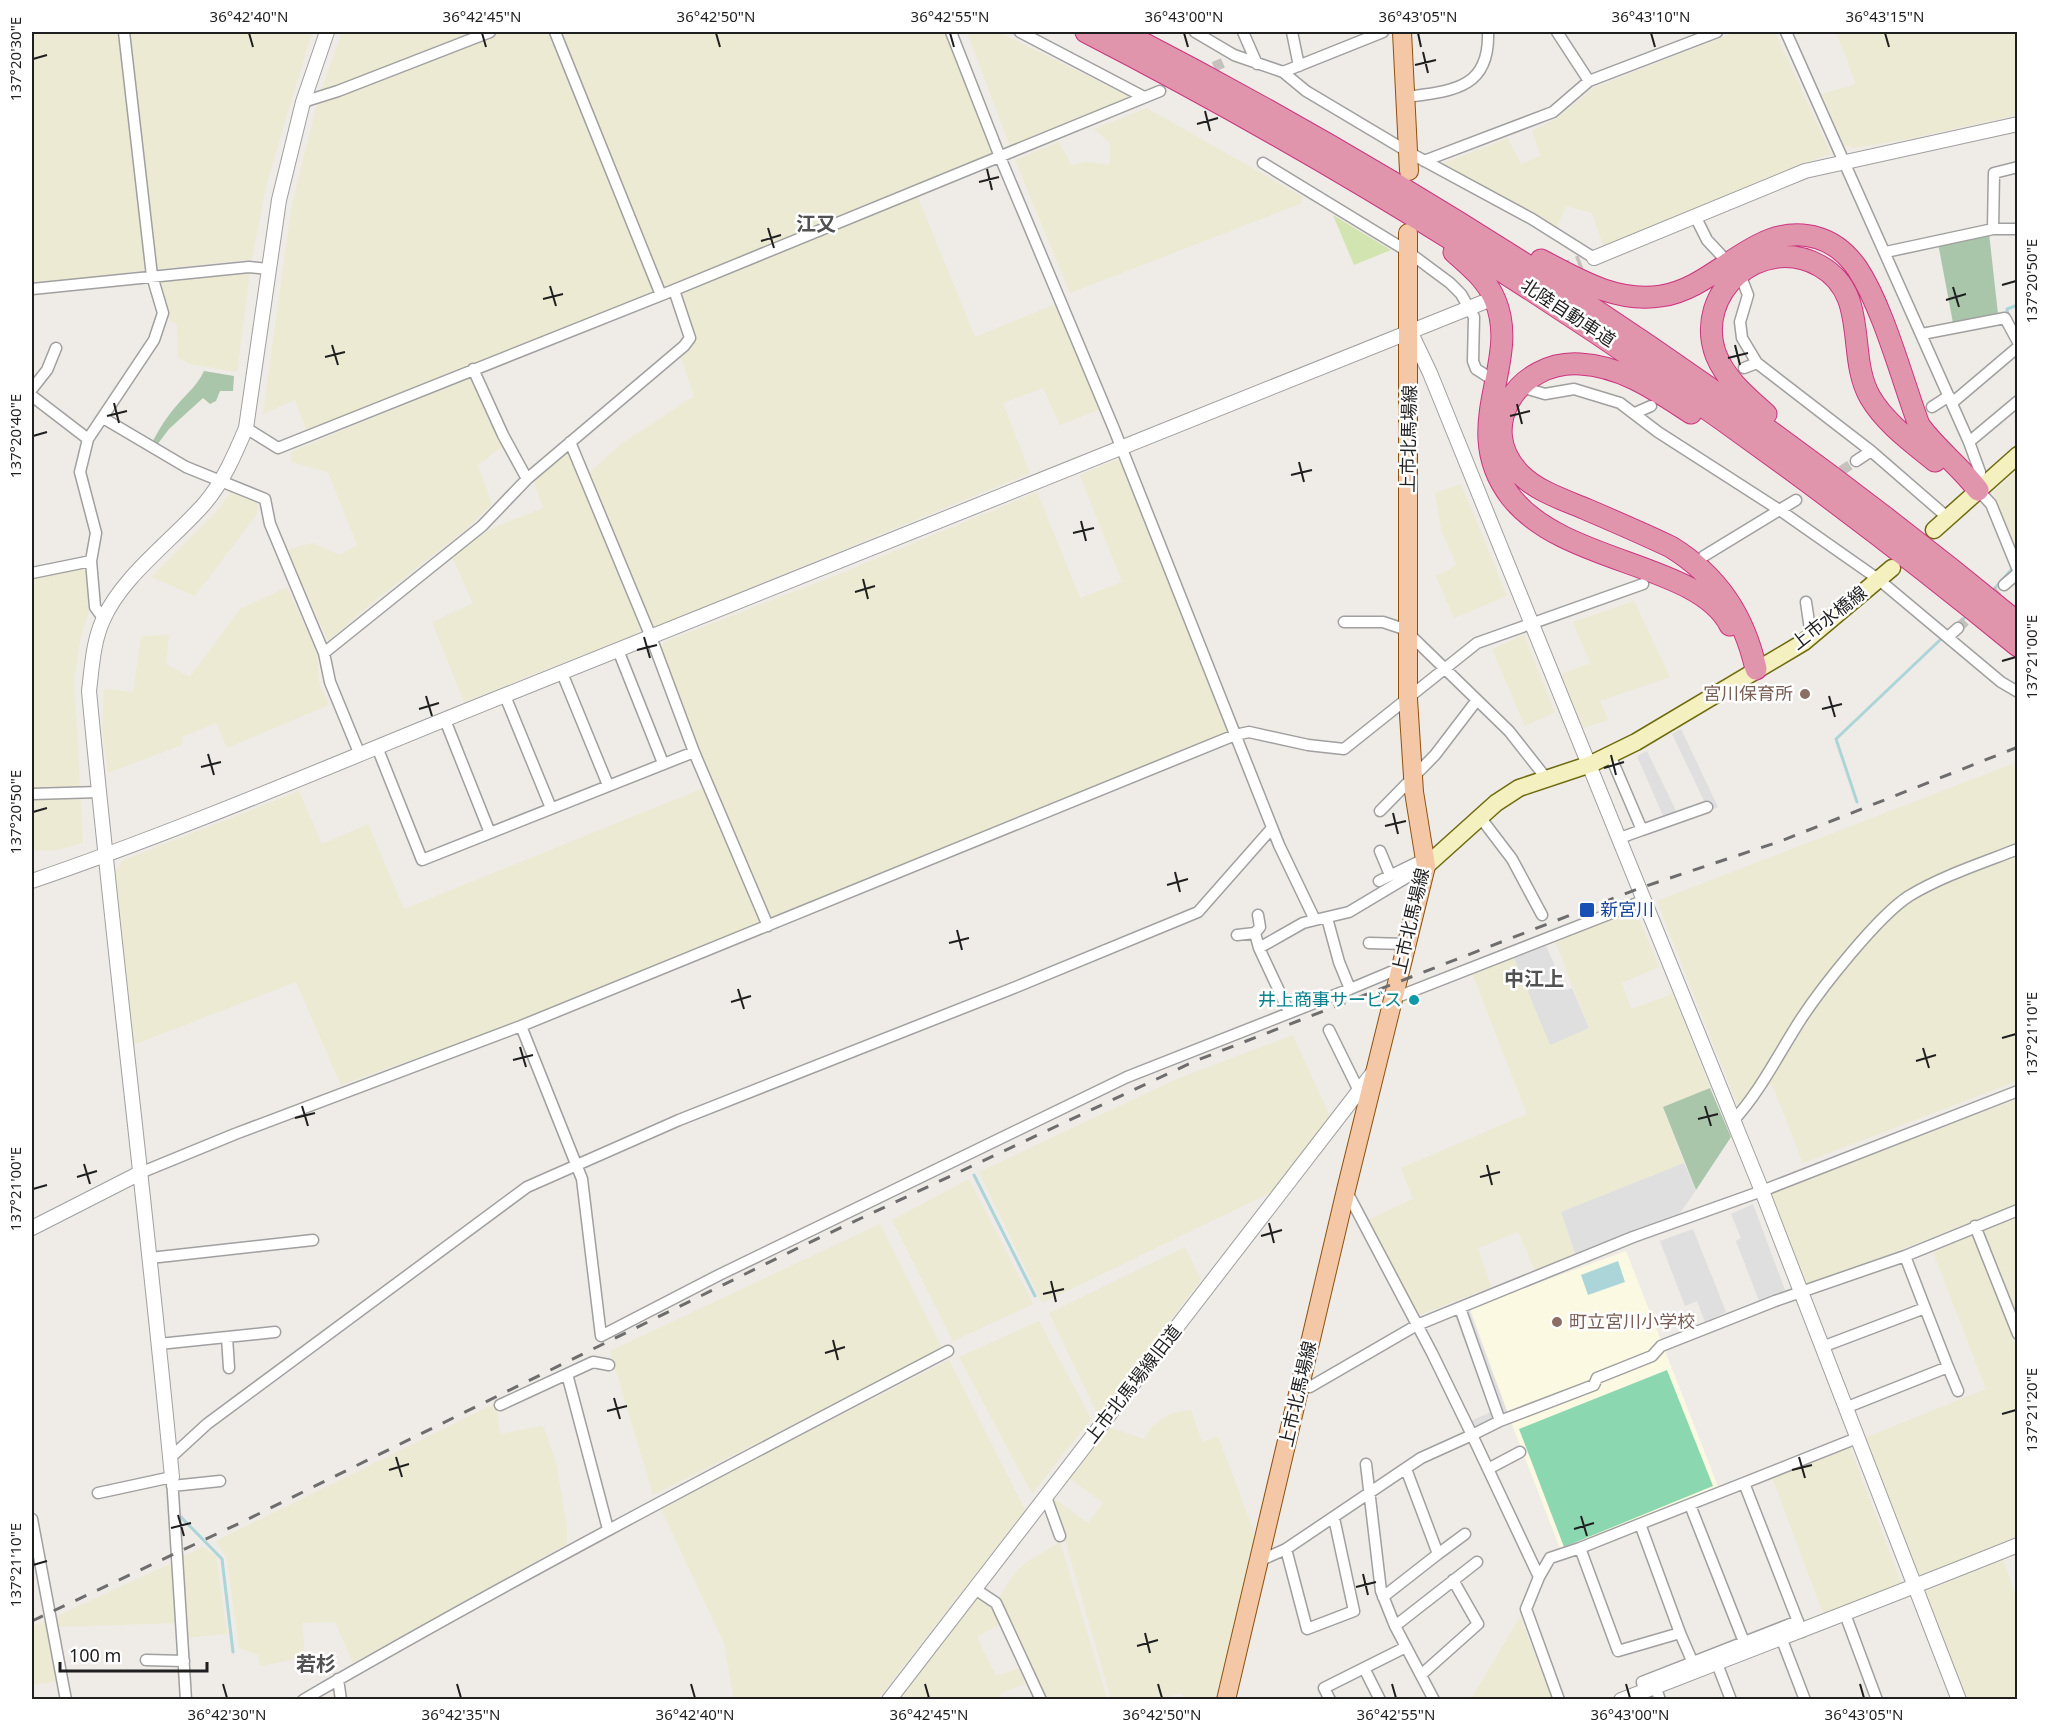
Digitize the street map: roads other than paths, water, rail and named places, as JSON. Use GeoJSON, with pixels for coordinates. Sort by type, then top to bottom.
{"type":"FeatureCollection","features":[{"type":"Feature","properties":{"kind":"highway","name":"北陸自動車道"},"geometry":{"type":"LineString","coordinates":[[1086,32],[1349,175],[1563,309],[1736,428],[2016,637]]}},
{"type":"Feature","properties":{"kind":"highway","name":"北陸自動車道"},"geometry":{"type":"LineString","coordinates":[[1122,32],[1361,163],[1434,206],[1659,354],[1809,460],[1965,580],[2016,637]]}},
{"type":"Feature","properties":{"kind":"highway"},"geometry":{"type":"LineString","coordinates":[[1276,134],[1436,237],[1474,269],[1490,290],[1500,320],[1501,340],[1488,426],[1491,456],[1499,478],[1524,513],[1537,524],[1564,538],[1705,595],[1725,615],[1740,646],[1756,669]]}},
{"type":"Feature","properties":{"kind":"highway"},"geometry":{"type":"LineString","coordinates":[[1361,163],[1579,281],[1627,297],[1662,296],[1693,286],[1771,238],[1798,234],[1831,243],[1850,259],[1867,285],[1918,425],[1978,490]]}},
{"type":"Feature","properties":{"kind":"highway"},"geometry":{"type":"LineString","coordinates":[[1965,580],[1935,552],[1783,428],[1733,383],[1717,356],[1712,332],[1719,297],[1732,277],[1758,261],[1784,256],[1810,261],[1831,274],[1844,290],[1853,309],[1860,367],[1870,397],[1884,416],[1915,444],[1955,478],[1978,490]]}},
{"type":"Feature","properties":{"kind":"highway"},"geometry":{"type":"LineString","coordinates":[[1756,669],[1750,643],[1726,595],[1694,561],[1645,535],[1542,490],[1517,471],[1503,437],[1503,422],[1512,395],[1532,374],[1556,365],[1582,364],[1611,369],[1651,387],[1866,525]]}},
{"type":"Feature","properties":{"kind":"main road"},"geometry":{"type":"LineString","coordinates":[[1402,32],[1414,162]]}},
{"type":"Feature","properties":{"kind":"main road","name":"上市北馬場線"},"geometry":{"type":"LineString","coordinates":[[1226,1700],[1346,1190],[1426,866],[1413,778],[1408,699],[1410,331],[1408,233]]}},
{"type":"Feature","properties":{"kind":"main road"},"geometry":{"type":"LineString","coordinates":[[1934,530],[2018,456]]}},
{"type":"Feature","properties":{"kind":"main road","name":"上市水橋線"},"geometry":{"type":"LineString","coordinates":[[1426,866],[1480,817],[1519,788],[1591,764],[1610,755],[1756,669],[1811,636],[1892,568]]}},
{"type":"Feature","properties":{"kind":"street"},"geometry":{"type":"LineString","coordinates":[[103,618],[95,607],[91,561],[96,534],[80,472],[88,439],[154,340],[163,313],[152,276],[124,32]]}},
{"type":"Feature","properties":{"kind":"street"},"geometry":{"type":"LineString","coordinates":[[186,1700],[170,1458],[89,691],[96,639],[103,618],[119,593],[206,502],[234,458],[246,428],[279,200],[303,102],[327,32]]}},
{"type":"Feature","properties":{"kind":"street"},"geometry":{"type":"LineString","coordinates":[[303,102],[338,91],[490,32]]}},
{"type":"Feature","properties":{"kind":"street"},"geometry":{"type":"LineString","coordinates":[[555,32],[661,295]]}},
{"type":"Feature","properties":{"kind":"street"},"geometry":{"type":"LineString","coordinates":[[951,32],[1000,157],[1120,446],[1272,828],[1315,920]]}},
{"type":"Feature","properties":{"kind":"street"},"geometry":{"type":"LineString","coordinates":[[1020,32],[1144,97]]}},
{"type":"Feature","properties":{"kind":"street"},"geometry":{"type":"LineString","coordinates":[[1195,32],[1231,58],[1283,72],[1306,90],[1414,162],[1532,219],[1588,260],[1696,218],[1804,171],[1845,160],[2018,124]]}},
{"type":"Feature","properties":{"kind":"street"},"geometry":{"type":"LineString","coordinates":[[1243,32],[1257,64]]}},
{"type":"Feature","properties":{"kind":"street"},"geometry":{"type":"LineString","coordinates":[[1292,32],[1299,66]]}},
{"type":"Feature","properties":{"kind":"street"},"geometry":{"type":"LineString","coordinates":[[1283,72],[1367,34],[1383,32]]}},
{"type":"Feature","properties":{"kind":"street"},"geometry":{"type":"LineString","coordinates":[[1407,98],[1455,90],[1479,74],[1489,45],[1488,32]]}},
{"type":"Feature","properties":{"kind":"street"},"geometry":{"type":"LineString","coordinates":[[1557,32],[1589,81]]}},
{"type":"Feature","properties":{"kind":"street"},"geometry":{"type":"LineString","coordinates":[[1414,162],[1553,112],[1589,81],[1717,32]]}},
{"type":"Feature","properties":{"kind":"street"},"geometry":{"type":"LineString","coordinates":[[1786,32],[1969,442],[1980,472],[1978,490],[1991,504],[2018,571],[2004,585]]}},
{"type":"Feature","properties":{"kind":"street"},"geometry":{"type":"LineString","coordinates":[[246,428],[278,448],[674,290],[1160,91]]}},
{"type":"Feature","properties":{"kind":"street"},"geometry":{"type":"LineString","coordinates":[[1263,163],[1407,251],[1450,283],[1470,307],[1476,332],[1476,343],[1471,352],[1473,361],[1476,369],[1487,376]]}},
{"type":"Feature","properties":{"kind":"street"},"geometry":{"type":"LineString","coordinates":[[1994,229],[1994,173],[2018,167]]}},
{"type":"Feature","properties":{"kind":"street"},"geometry":{"type":"LineString","coordinates":[[1696,218],[1707,240],[1721,255]]}},
{"type":"Feature","properties":{"kind":"street"},"geometry":{"type":"LineString","coordinates":[[1886,252],[1994,229],[2018,229]]}},
{"type":"Feature","properties":{"kind":"street"},"geometry":{"type":"LineString","coordinates":[[32,289],[249,267],[268,269]]}},
{"type":"Feature","properties":{"kind":"street"},"geometry":{"type":"LineString","coordinates":[[1743,282],[1748,295],[1740,322],[1742,338],[1757,363],[1871,451],[1947,517]]}},
{"type":"Feature","properties":{"kind":"street"},"geometry":{"type":"LineString","coordinates":[[324,653],[482,526],[527,479],[684,346],[690,338],[674,290]]}},
{"type":"Feature","properties":{"kind":"street"},"geometry":{"type":"LineString","coordinates":[[32,881],[105,856],[360,755],[1120,446],[1488,300]]}},
{"type":"Feature","properties":{"kind":"street"},"geometry":{"type":"LineString","coordinates":[[1922,334],[2005,318],[2017,342],[1951,400],[1932,407]]}},
{"type":"Feature","properties":{"kind":"street"},"geometry":{"type":"LineString","coordinates":[[1410,331],[1430,373],[1591,764],[1762,1191],[1959,1700]]}},
{"type":"Feature","properties":{"kind":"street"},"geometry":{"type":"LineString","coordinates":[[56,348],[32,396],[88,439]]}},
{"type":"Feature","properties":{"kind":"street"},"geometry":{"type":"LineString","coordinates":[[1744,368],[1757,363]]}},
{"type":"Feature","properties":{"kind":"street"},"geometry":{"type":"LineString","coordinates":[[473,369],[503,435],[527,479]]}},
{"type":"Feature","properties":{"kind":"street"},"geometry":{"type":"LineString","coordinates":[[1528,389],[1545,394],[1575,389],[1589,391],[1620,403],[1658,432],[1781,510],[1878,579],[2018,692]]}},
{"type":"Feature","properties":{"kind":"street"},"geometry":{"type":"LineString","coordinates":[[1969,442],[2018,401]]}},
{"type":"Feature","properties":{"kind":"street"},"geometry":{"type":"LineString","coordinates":[[1635,413],[1651,406]]}},
{"type":"Feature","properties":{"kind":"street"},"geometry":{"type":"LineString","coordinates":[[103,418],[186,467],[265,499],[270,524],[324,653],[330,682],[360,755]]}},
{"type":"Feature","properties":{"kind":"street"},"geometry":{"type":"LineString","coordinates":[[570,442],[651,638],[694,752],[768,926]]}},
{"type":"Feature","properties":{"kind":"street"},"geometry":{"type":"LineString","coordinates":[[1857,461],[1871,451]]}},
{"type":"Feature","properties":{"kind":"street"},"geometry":{"type":"LineString","coordinates":[[1704,556],[1796,501]]}},
{"type":"Feature","properties":{"kind":"street"},"geometry":{"type":"LineString","coordinates":[[32,573],[91,561]]}},
{"type":"Feature","properties":{"kind":"street"},"geometry":{"type":"LineString","coordinates":[[32,1228],[140,1173],[235,1134],[521,1026],[1235,735],[1249,732],[1308,745],[1344,749],[1484,639],[1643,584]]}},
{"type":"Feature","properties":{"kind":"street"},"geometry":{"type":"LineString","coordinates":[[1806,602],[1811,636]]}},
{"type":"Feature","properties":{"kind":"street"},"geometry":{"type":"LineString","coordinates":[[1344,622],[1383,622],[1404,629],[1509,731],[1545,778]]}},
{"type":"Feature","properties":{"kind":"street"},"geometry":{"type":"LineString","coordinates":[[1948,637],[1958,628]]}},
{"type":"Feature","properties":{"kind":"street"},"geometry":{"type":"LineString","coordinates":[[618,650],[663,763]]}},
{"type":"Feature","properties":{"kind":"street"},"geometry":{"type":"LineString","coordinates":[[562,673],[608,785]]}},
{"type":"Feature","properties":{"kind":"street"},"geometry":{"type":"LineString","coordinates":[[505,696],[551,808]]}},
{"type":"Feature","properties":{"kind":"street"},"geometry":{"type":"LineString","coordinates":[[1380,811],[1435,755],[1477,700]]}},
{"type":"Feature","properties":{"kind":"street"},"geometry":{"type":"LineString","coordinates":[[445,720],[490,833]]}},
{"type":"Feature","properties":{"kind":"street"},"geometry":{"type":"LineString","coordinates":[[377,747],[422,860],[694,752]]}},
{"type":"Feature","properties":{"kind":"street"},"geometry":{"type":"LineString","coordinates":[[1610,755],[1642,830]]}},
{"type":"Feature","properties":{"kind":"street"},"geometry":{"type":"LineString","coordinates":[[32,794],[99,792]]}},
{"type":"Feature","properties":{"kind":"street"},"geometry":{"type":"LineString","coordinates":[[1620,838],[1707,807]]}},
{"type":"Feature","properties":{"kind":"street"},"geometry":{"type":"LineString","coordinates":[[1480,817],[1512,859],[1542,915]]}},
{"type":"Feature","properties":{"kind":"street"},"geometry":{"type":"LineString","coordinates":[[170,1458],[207,1424],[527,1187],[576,1164],[1198,912],[1272,828]]}},
{"type":"Feature","properties":{"kind":"street"},"geometry":{"type":"LineString","coordinates":[[1733,1121],[1803,1016],[1853,952],[1893,909],[1909,896],[1955,874],[2018,849]]}},
{"type":"Feature","properties":{"kind":"street"},"geometry":{"type":"LineString","coordinates":[[1380,851],[1390,875]]}},
{"type":"Feature","properties":{"kind":"street"},"geometry":{"type":"LineString","coordinates":[[1379,881],[1418,862],[1426,866]]}},
{"type":"Feature","properties":{"kind":"street"},"geometry":{"type":"LineString","coordinates":[[1259,948],[1303,923],[1349,912],[1426,866]]}},
{"type":"Feature","properties":{"kind":"street"},"geometry":{"type":"LineString","coordinates":[[1392,999],[1645,900]]}},
{"type":"Feature","properties":{"kind":"street"},"geometry":{"type":"LineString","coordinates":[[1237,935],[1255,933],[1260,927],[1258,915]]}},
{"type":"Feature","properties":{"kind":"street"},"geometry":{"type":"LineString","coordinates":[[1328,918],[1339,962],[1350,989]]}},
{"type":"Feature","properties":{"kind":"street"},"geometry":{"type":"LineString","coordinates":[[1255,933],[1259,948],[1289,1012]]}},
{"type":"Feature","properties":{"kind":"street"},"geometry":{"type":"LineString","coordinates":[[1369,943],[1406,944]]}},
{"type":"Feature","properties":{"kind":"street"},"geometry":{"type":"LineString","coordinates":[[521,1026],[582,1179],[601,1336],[719,1275],[1127,1077],[1393,971],[1399,971]]}},
{"type":"Feature","properties":{"kind":"street"},"geometry":{"type":"LineString","coordinates":[[1329,1030],[1359,1091]]}},
{"type":"Feature","properties":{"kind":"street","name":"上市北馬場線旧道"},"geometry":{"type":"LineString","coordinates":[[889,1700],[1377,1068]]}},
{"type":"Feature","properties":{"kind":"street"},"geometry":{"type":"LineString","coordinates":[[1300,1387],[1310,1387],[1417,1325],[1653,1230],[1762,1191],[2018,1091]]}},
{"type":"Feature","properties":{"kind":"street"},"geometry":{"type":"LineString","coordinates":[[1346,1190],[1472,1435],[1539,1577]]}},
{"type":"Feature","properties":{"kind":"street"},"geometry":{"type":"LineString","coordinates":[[1259,1561],[1286,1549],[1421,1458],[1500,1421],[1594,1386],[1597,1378],[1652,1356],[1661,1346],[1775,1301],[1905,1256],[2018,1210]]}},
{"type":"Feature","properties":{"kind":"street"},"geometry":{"type":"LineString","coordinates":[[1975,1226],[2018,1334]]}},
{"type":"Feature","properties":{"kind":"street"},"geometry":{"type":"LineString","coordinates":[[150,1258],[313,1240]]}},
{"type":"Feature","properties":{"kind":"street"},"geometry":{"type":"LineString","coordinates":[[1905,1256],[1958,1391]]}},
{"type":"Feature","properties":{"kind":"street"},"geometry":{"type":"LineString","coordinates":[[1460,1308],[1500,1421]]}},
{"type":"Feature","properties":{"kind":"street"},"geometry":{"type":"LineString","coordinates":[[1821,1347],[1925,1308]]}},
{"type":"Feature","properties":{"kind":"street"},"geometry":{"type":"LineString","coordinates":[[159,1344],[275,1332]]}},
{"type":"Feature","properties":{"kind":"street"},"geometry":{"type":"LineString","coordinates":[[227,1337],[229,1368]]}},
{"type":"Feature","properties":{"kind":"street"},"geometry":{"type":"LineString","coordinates":[[303,1700],[608,1529],[948,1351]]}},
{"type":"Feature","properties":{"kind":"street"},"geometry":{"type":"LineString","coordinates":[[500,1405],[593,1362],[609,1365]]}},
{"type":"Feature","properties":{"kind":"street"},"geometry":{"type":"LineString","coordinates":[[1845,1408],[1948,1367]]}},
{"type":"Feature","properties":{"kind":"street"},"geometry":{"type":"LineString","coordinates":[[567,1374],[608,1529]]}},
{"type":"Feature","properties":{"kind":"street"},"geometry":{"type":"LineString","coordinates":[[1560,1700],[1526,1609],[1539,1577],[1550,1558],[1857,1438]]}},
{"type":"Feature","properties":{"kind":"street"},"geometry":{"type":"LineString","coordinates":[[1488,1469],[1520,1452]]}},
{"type":"Feature","properties":{"kind":"street"},"geometry":{"type":"LineString","coordinates":[[1366,1464],[1383,1597],[1395,1626],[1422,1674],[1429,1697]]}},
{"type":"Feature","properties":{"kind":"street"},"geometry":{"type":"LineString","coordinates":[[1406,1469],[1438,1554]]}},
{"type":"Feature","properties":{"kind":"street"},"geometry":{"type":"LineString","coordinates":[[98,1493],[172,1481],[220,1481]]}},
{"type":"Feature","properties":{"kind":"street"},"geometry":{"type":"LineString","coordinates":[[1744,1483],[1800,1626]]}},
{"type":"Feature","properties":{"kind":"street"},"geometry":{"type":"LineString","coordinates":[[1046,1497],[1060,1536]]}},
{"type":"Feature","properties":{"kind":"street"},"geometry":{"type":"LineString","coordinates":[[1690,1505],[1745,1646]]}},
{"type":"Feature","properties":{"kind":"street"},"geometry":{"type":"LineString","coordinates":[[1286,1549],[1307,1629],[1354,1611],[1334,1518]]}},
{"type":"Feature","properties":{"kind":"street"},"geometry":{"type":"LineString","coordinates":[[32,1519],[66,1700]]}},
{"type":"Feature","properties":{"kind":"street"},"geometry":{"type":"LineString","coordinates":[[1640,1524],[1694,1666]]}},
{"type":"Feature","properties":{"kind":"street"},"geometry":{"type":"LineString","coordinates":[[1383,1597],[1466,1534]]}},
{"type":"Feature","properties":{"kind":"street"},"geometry":{"type":"LineString","coordinates":[[1621,1700],[1653,1692],[1694,1666],[1745,1646],[1800,1626],[1845,1614],[2018,1545]]}},
{"type":"Feature","properties":{"kind":"street"},"geometry":{"type":"LineString","coordinates":[[1580,1548],[1618,1651],[1680,1633]]}},
{"type":"Feature","properties":{"kind":"street"},"geometry":{"type":"LineString","coordinates":[[1395,1626],[1477,1562]]}},
{"type":"Feature","properties":{"kind":"street"},"geometry":{"type":"LineString","coordinates":[[1422,1674],[1478,1624],[1453,1581]]}},
{"type":"Feature","properties":{"kind":"street"},"geometry":{"type":"LineString","coordinates":[[975,1589],[996,1604],[1041,1700]]}},
{"type":"Feature","properties":{"kind":"street"},"geometry":{"type":"LineString","coordinates":[[1845,1614],[1877,1700]]}},
{"type":"Feature","properties":{"kind":"street"},"geometry":{"type":"LineString","coordinates":[[1694,1666],[1716,1661],[1745,1646],[1782,1640],[1800,1626]]}},
{"type":"Feature","properties":{"kind":"street"},"geometry":{"type":"LineString","coordinates":[[1782,1640],[1804,1700]]}},
{"type":"Feature","properties":{"kind":"street"},"geometry":{"type":"LineString","coordinates":[[1329,1700],[1324,1689],[1406,1647]]}},
{"type":"Feature","properties":{"kind":"street"},"geometry":{"type":"LineString","coordinates":[[146,1660],[184,1662]]}},
{"type":"Feature","properties":{"kind":"street"},"geometry":{"type":"LineString","coordinates":[[1716,1661],[1731,1700]]}},
{"type":"Feature","properties":{"kind":"street"},"geometry":{"type":"LineString","coordinates":[[1364,1668],[1380,1700]]}},
{"type":"Feature","properties":{"kind":"street"},"geometry":{"type":"LineString","coordinates":[[338,1679],[341,1700]]}},
{"type":"Feature","properties":{"kind":"water"},"geometry":{"type":"Polygon","coordinates":[[[1618,1261],[1625,1282],[1588,1295],[1581,1275],[1618,1261]]]}},
{"type":"Feature","properties":{"kind":"waterway"},"geometry":{"type":"LineString","coordinates":[[2008,317],[2007,309],[2018,305]]}},
{"type":"Feature","properties":{"kind":"waterway"},"geometry":{"type":"LineString","coordinates":[[1995,588],[2011,570]]}},
{"type":"Feature","properties":{"kind":"waterway"},"geometry":{"type":"LineString","coordinates":[[1957,625],[1967,615]]}},
{"type":"Feature","properties":{"kind":"waterway"},"geometry":{"type":"LineString","coordinates":[[1857,802],[1836,739],[1940,640]]}},
{"type":"Feature","properties":{"kind":"waterway"},"geometry":{"type":"LineString","coordinates":[[974,1175],[1035,1296]]}},
{"type":"Feature","properties":{"kind":"waterway"},"geometry":{"type":"LineString","coordinates":[[179,1515],[222,1559],[233,1652]]}},
{"type":"Feature","properties":{"kind":"tunnel"},"geometry":{"type":"LineString","coordinates":[[1200,73],[1227,61]]}},
{"type":"Feature","properties":{"kind":"tunnel"},"geometry":{"type":"LineString","coordinates":[[1558,271],[1581,262]]}},
{"type":"Feature","properties":{"kind":"tunnel"},"geometry":{"type":"LineString","coordinates":[[1829,479],[1856,461]]}},
{"type":"Feature","properties":{"kind":"tunnel"},"geometry":{"type":"LineString","coordinates":[[1958,628],[2004,585]]}},
{"type":"Feature","properties":{"kind":"railway"},"geometry":{"type":"LineString","coordinates":[[32,1621],[242,1522],[802,1246],[1195,1061],[1640,888],[1781,841],[2018,747]]}},
{"type":"Feature","properties":{"kind":"place","name":"宮川保育所"},"geometry":{"type":"Point","coordinates":[1805,694]}},
{"type":"Feature","properties":{"kind":"place","name":"新宮川"},"geometry":{"type":"Point","coordinates":[1587,910]}},
{"type":"Feature","properties":{"kind":"place","name":"井上商事サービス"},"geometry":{"type":"Point","coordinates":[1414,1000]}},
{"type":"Feature","properties":{"kind":"place","name":"町立宮川小学校"},"geometry":{"type":"Point","coordinates":[1557,1322]}},
{"type":"Feature","properties":{"kind":"district","name":"江又"},"geometry":{"type":"Point","coordinates":[816,224]}},
{"type":"Feature","properties":{"kind":"district","name":"中江上"},"geometry":{"type":"Point","coordinates":[1534,979]}},
{"type":"Feature","properties":{"kind":"district","name":"若杉"},"geometry":{"type":"Point","coordinates":[316,1664]}}]}
